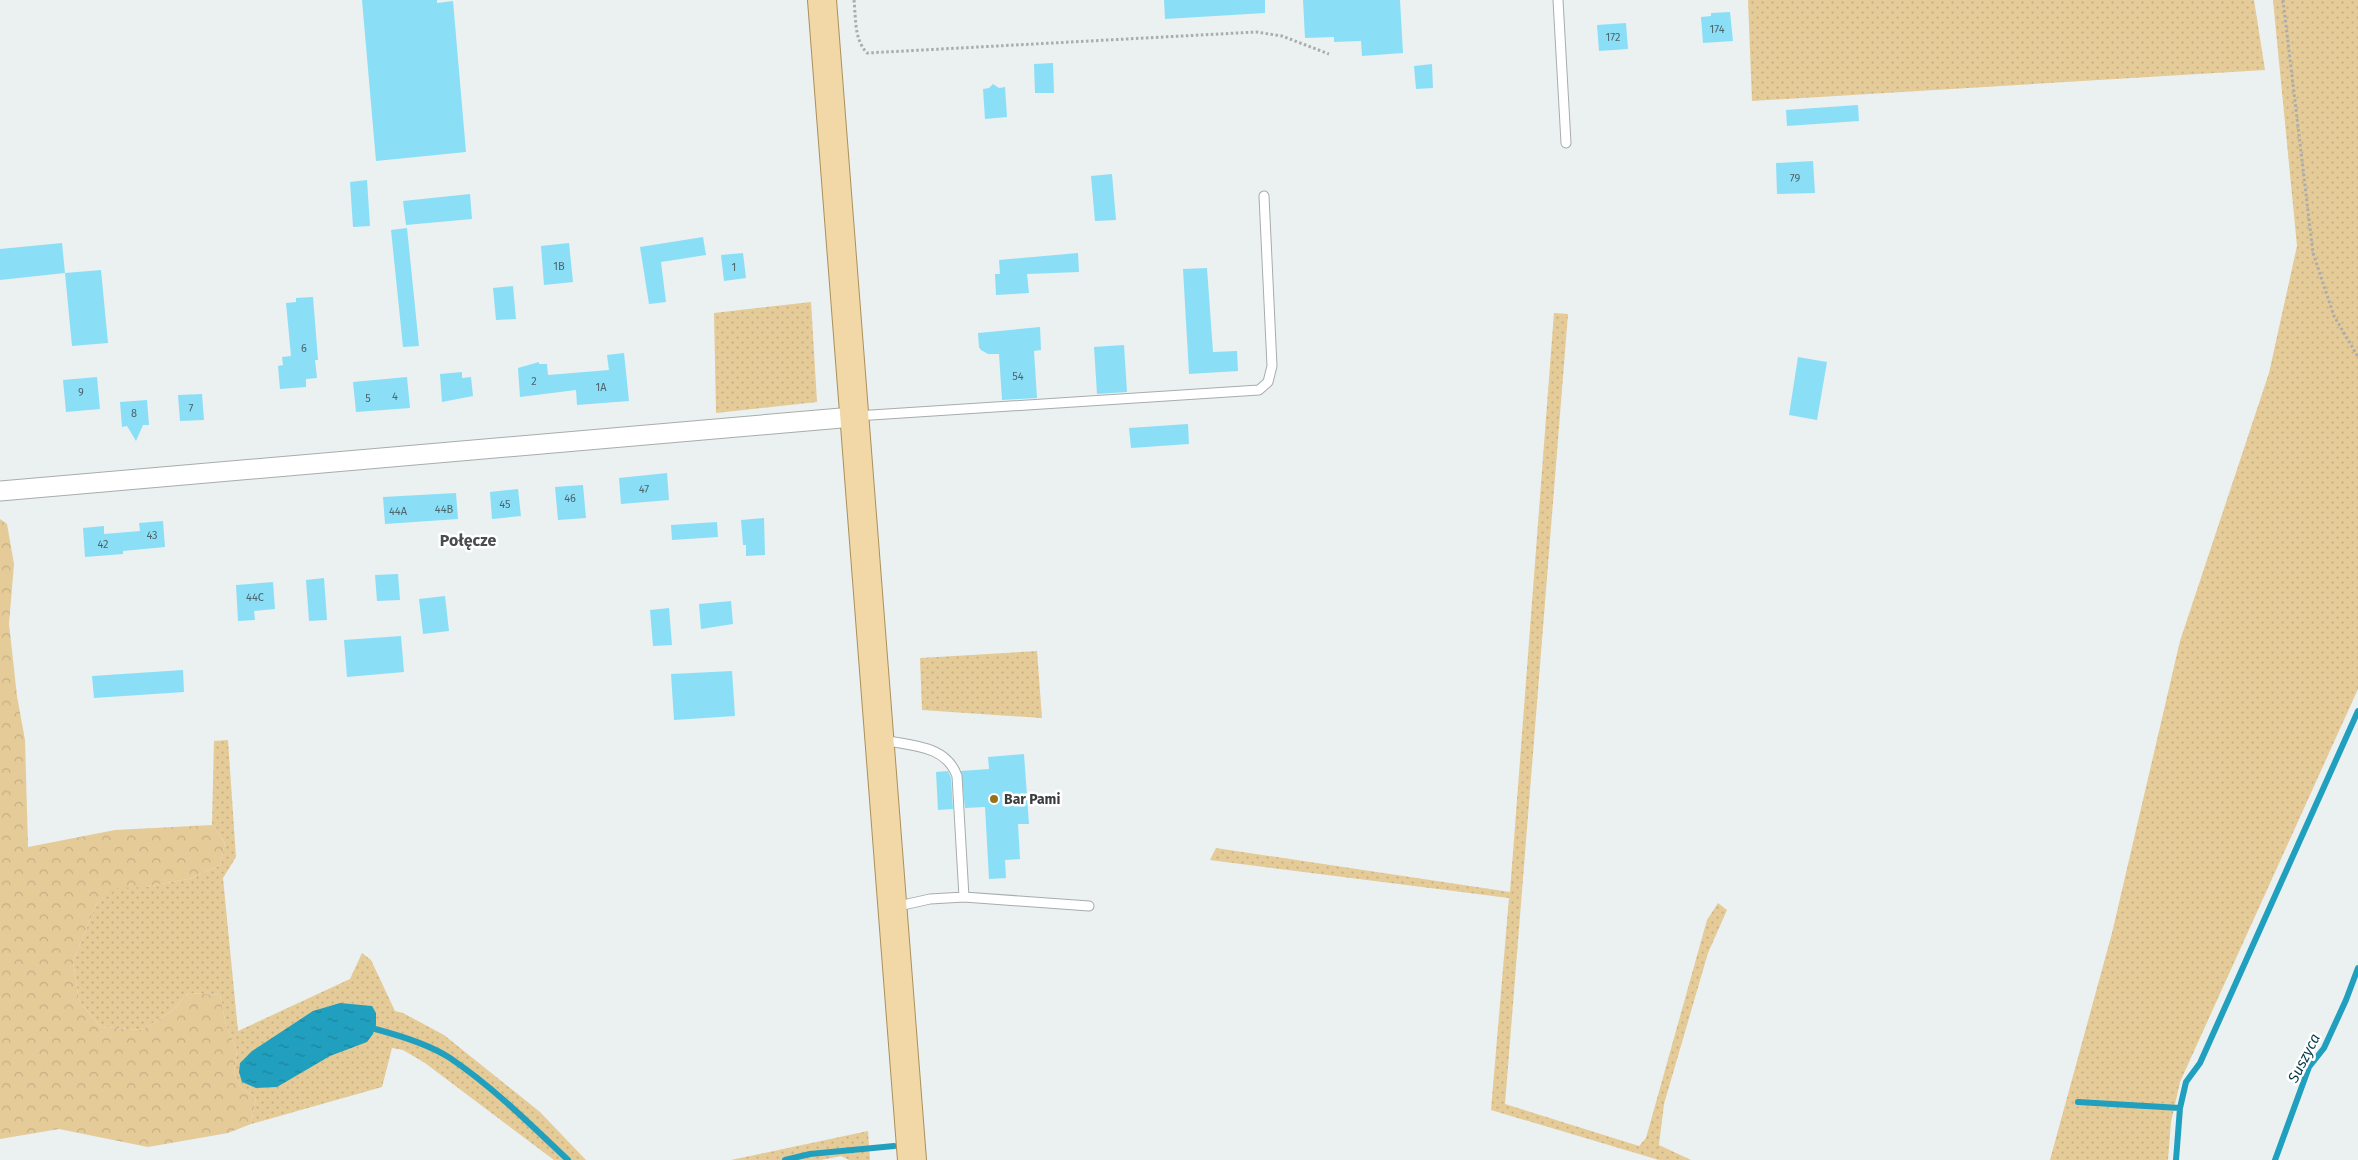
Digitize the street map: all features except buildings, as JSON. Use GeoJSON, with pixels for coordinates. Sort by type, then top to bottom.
{"type":"FeatureCollection","features":[{"type":"Feature","properties":{"kind":"main road"},"geometry":{"type":"LineString","coordinates":[[822,0],[912,1160]]}},
{"type":"Feature","properties":{"kind":"street"},"geometry":{"type":"LineString","coordinates":[[0,491],[853,417]]}},
{"type":"Feature","properties":{"kind":"lane"},"geometry":{"type":"LineString","coordinates":[[1558,0],[1566,143]]}},
{"type":"Feature","properties":{"kind":"lane"},"geometry":{"type":"LineString","coordinates":[[853,417],[1259,390],[1268,382],[1272,366],[1264,196]]}},
{"type":"Feature","properties":{"kind":"lane"},"geometry":{"type":"LineString","coordinates":[[879,739],[929,749],[943,755],[953,764],[957,776],[964,897]]}},
{"type":"Feature","properties":{"kind":"lane"},"geometry":{"type":"LineString","coordinates":[[892,907],[930,899],[964,897],[1089,906]]}},
{"type":"Feature","properties":{"kind":"path"},"geometry":{"type":"LineString","coordinates":[[854,0],[857,34],[860,45],[867,53],[1256,32],[1282,36],[1329,54]]}},
{"type":"Feature","properties":{"kind":"path"},"geometry":{"type":"LineString","coordinates":[[2283,0],[2313,253],[2334,316],[2358,357]]}},
{"type":"Feature","properties":{"kind":"green space"},"geometry":{"type":"Polygon","coordinates":[[[1748,0],[2254,0],[2265,70],[1752,101],[1748,0]]]}},
{"type":"Feature","properties":{"kind":"green space"},"geometry":{"type":"Polygon","coordinates":[[[2273,0],[2358,0],[2358,689],[2180,1082],[2171,1122],[2168,1160],[2050,1160],[2112,933],[2180,641],[2269,373],[2297,246],[2273,0]]]}},
{"type":"Feature","properties":{"kind":"green space"},"geometry":{"type":"Polygon","coordinates":[[[811,302],[817,402],[716,413],[714,313],[811,302]]]}},
{"type":"Feature","properties":{"kind":"green space"},"geometry":{"type":"Polygon","coordinates":[[[1554,313],[1568,314],[1505,1104],[1639,1146],[1646,1138],[1707,920],[1718,903],[1727,910],[1708,953],[1664,1104],[1659,1145],[1691,1160],[1659,1160],[1491,1110],[1509,898],[1210,860],[1216,848],[1510,892],[1554,313]]]}},
{"type":"Feature","properties":{"kind":"green space"},"geometry":{"type":"Polygon","coordinates":[[[0,519],[7,524],[14,564],[9,624],[17,696],[25,740],[28,847],[115,830],[212,825],[225,843],[220,865],[192,878],[146,887],[117,888],[96,905],[73,961],[79,1001],[101,1027],[142,1030],[172,1011],[189,993],[220,995],[226,1025],[237,1050],[234,1072],[240,1087],[256,1098],[251,1124],[228,1133],[148,1147],[59,1129],[0,1139],[0,519]]]}},
{"type":"Feature","properties":{"kind":"green space"},"geometry":{"type":"Polygon","coordinates":[[[1037,651],[1042,718],[922,710],[920,658],[1037,651]]]}},
{"type":"Feature","properties":{"kind":"green space"},"geometry":{"type":"Polygon","coordinates":[[[228,740],[236,857],[223,878],[238,1031],[350,979],[362,953],[371,960],[395,1011],[403,1013],[444,1035],[540,1112],[586,1160],[554,1160],[425,1063],[403,1050],[392,1048],[382,1087],[251,1124],[256,1098],[240,1087],[234,1072],[237,1050],[226,1025],[220,995],[189,993],[172,1011],[142,1030],[101,1027],[79,1001],[73,961],[96,905],[117,887],[146,887],[192,878],[220,865],[225,843],[212,825],[214,741],[228,740]]]}},
{"type":"Feature","properties":{"kind":"green space"},"geometry":{"type":"Polygon","coordinates":[[[868,1131],[870,1160],[849,1160],[841,1156],[821,1160],[731,1160],[868,1131]]]}},
{"type":"Feature","properties":{"kind":"water"},"geometry":{"type":"Polygon","coordinates":[[[340,1003],[372,1006],[376,1013],[376,1025],[373,1034],[367,1042],[330,1056],[277,1087],[256,1088],[242,1082],[239,1072],[240,1063],[252,1051],[313,1011],[340,1003]]]}},
{"type":"Feature","properties":{"kind":"waterway"},"geometry":{"type":"LineString","coordinates":[[2176,1160],[2180,1108],[2186,1082],[2200,1063],[2358,711]]}},
{"type":"Feature","properties":{"kind":"waterway","name":"Suszyca"},"geometry":{"type":"LineString","coordinates":[[2275,1160],[2309,1067],[2324,1048],[2358,968]]}},
{"type":"Feature","properties":{"kind":"waterway"},"geometry":{"type":"LineString","coordinates":[[375,1029],[404,1037],[450,1058],[496,1094],[568,1160]]}},
{"type":"Feature","properties":{"kind":"waterway"},"geometry":{"type":"LineString","coordinates":[[2078,1102],[2180,1108]]}},
{"type":"Feature","properties":{"kind":"waterway"},"geometry":{"type":"LineString","coordinates":[[785,1160],[810,1154],[894,1146]]}},
{"type":"Feature","properties":{"kind":"place","name":"Bar Pami"},"geometry":{"type":"Point","coordinates":[994,799]}},
{"type":"Feature","properties":{"kind":"district","name":"Połęcze"},"geometry":{"type":"Point","coordinates":[468,540]}}]}
